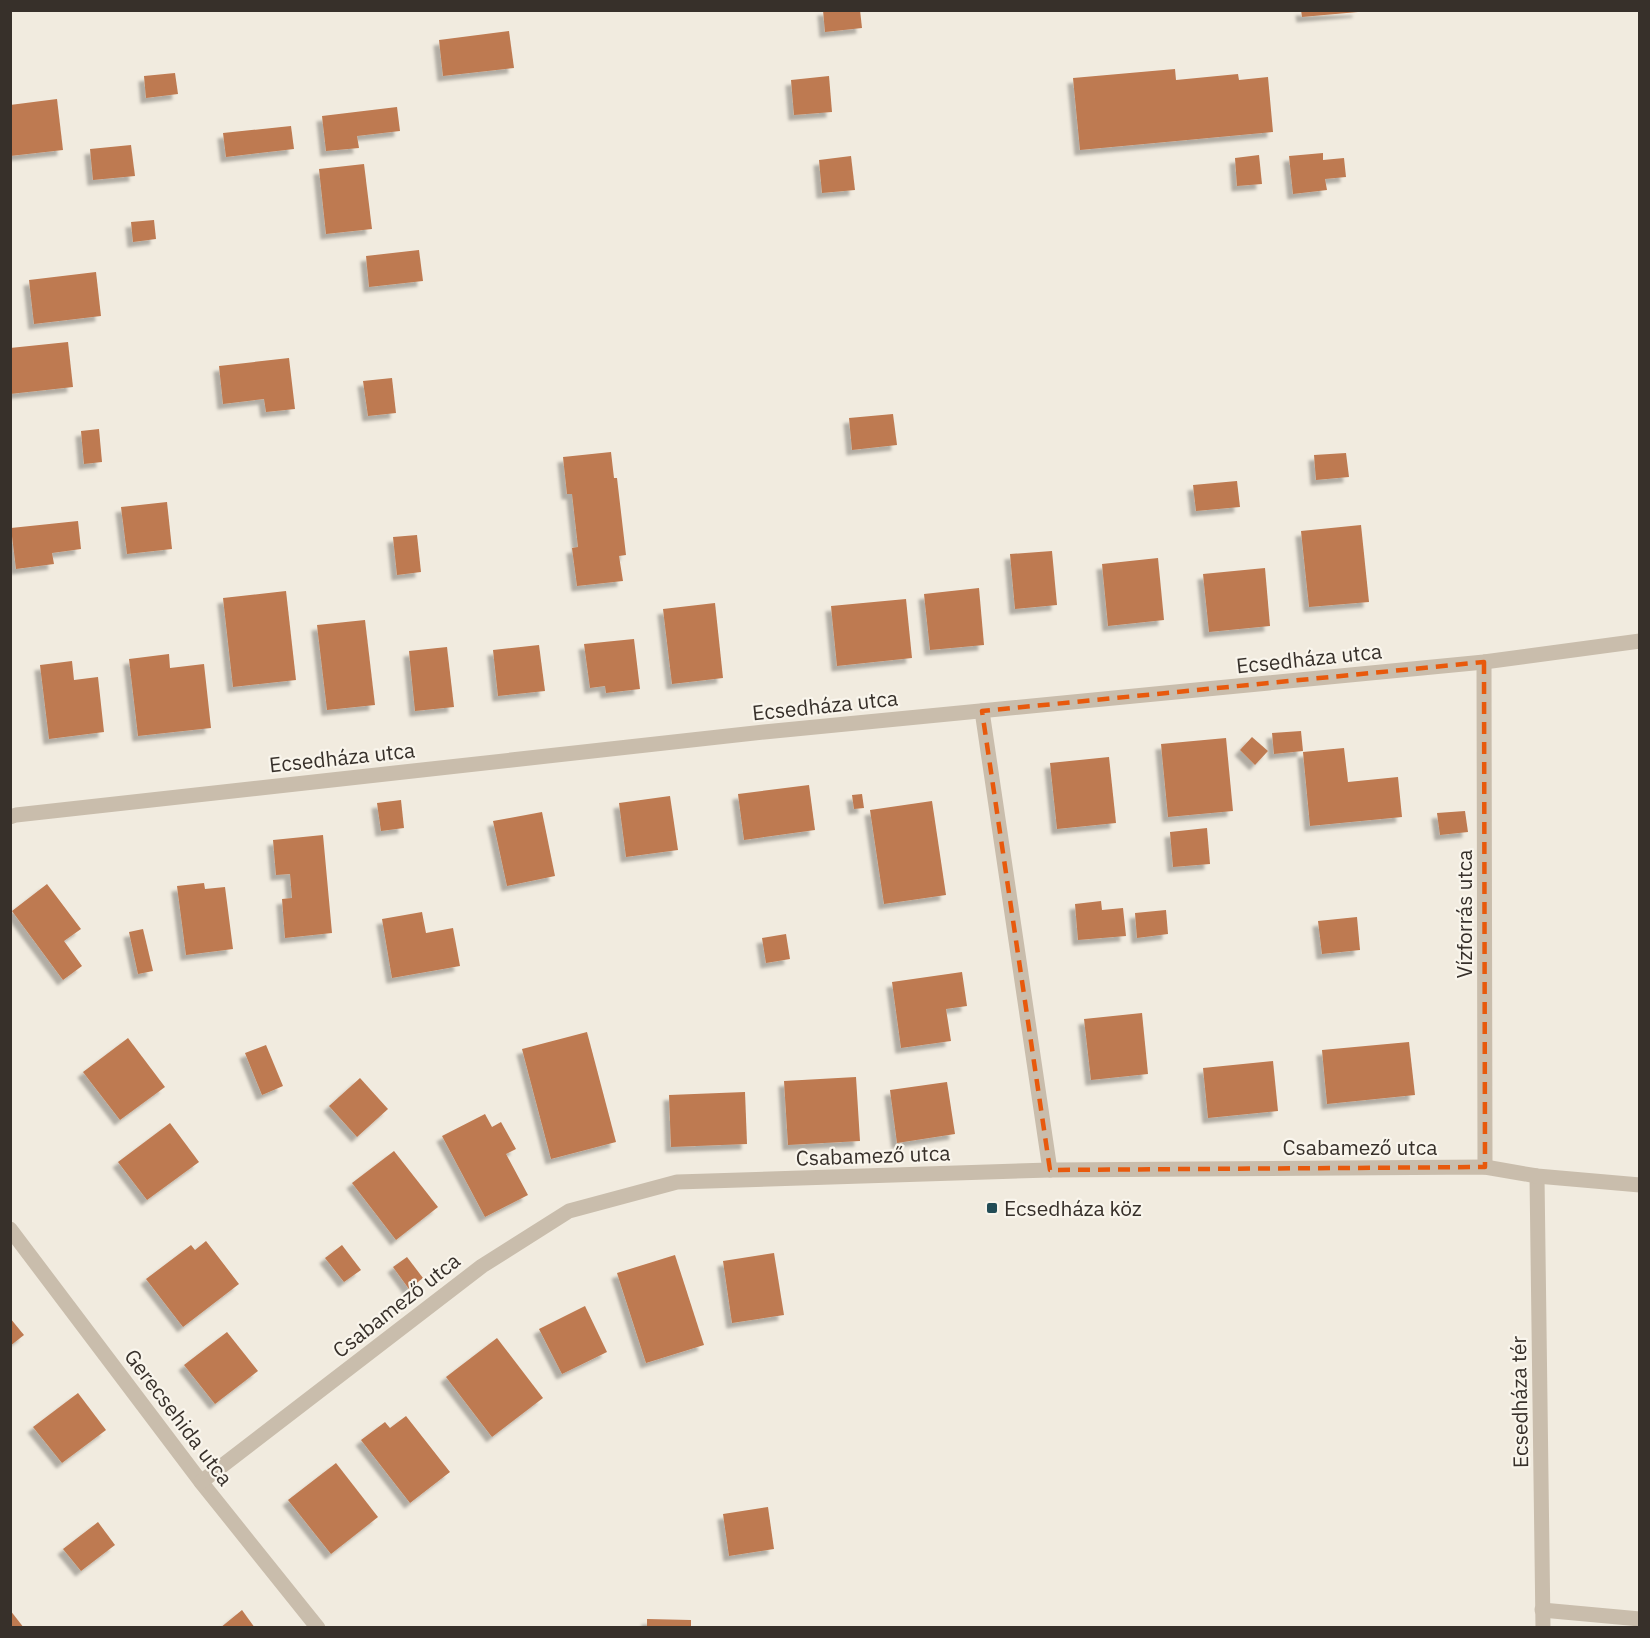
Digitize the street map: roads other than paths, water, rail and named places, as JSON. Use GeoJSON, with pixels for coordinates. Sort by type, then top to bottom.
{"type":"FeatureCollection","features":[{"type":"Feature","properties":{"kind":"street","name":"Ecsedháza utca"},"geometry":{"type":"LineString","coordinates":[[12,811],[764,732],[1484,662],[1640,641]]}},
{"type":"Feature","properties":{"kind":"street","name":"Vízforrás utca"},"geometry":{"type":"LineString","coordinates":[[1484,662],[1485,1167]]}},
{"type":"Feature","properties":{"kind":"street"},"geometry":{"type":"LineString","coordinates":[[982,711],[1050,1170]]}},
{"type":"Feature","properties":{"kind":"street","name":"Csabamező utca"},"geometry":{"type":"LineString","coordinates":[[201,1482],[482,1266],[569,1211],[677,1182],[1050,1170],[1485,1167],[1536,1176],[1640,1185]]}},
{"type":"Feature","properties":{"kind":"street","name":"Ecsedháza tér"},"geometry":{"type":"LineString","coordinates":[[1536,1176],[1543,1628]]}},
{"type":"Feature","properties":{"kind":"street","name":"Gerecsehida utca"},"geometry":{"type":"LineString","coordinates":[[10,1229],[201,1482],[318,1628]]}},
{"type":"Feature","properties":{"kind":"street"},"geometry":{"type":"LineString","coordinates":[[1542,1610],[1640,1619]]}},
{"type":"Feature","properties":{"kind":"place","name":"Ecsedháza köz"},"geometry":{"type":"Point","coordinates":[992,1208]}}]}
